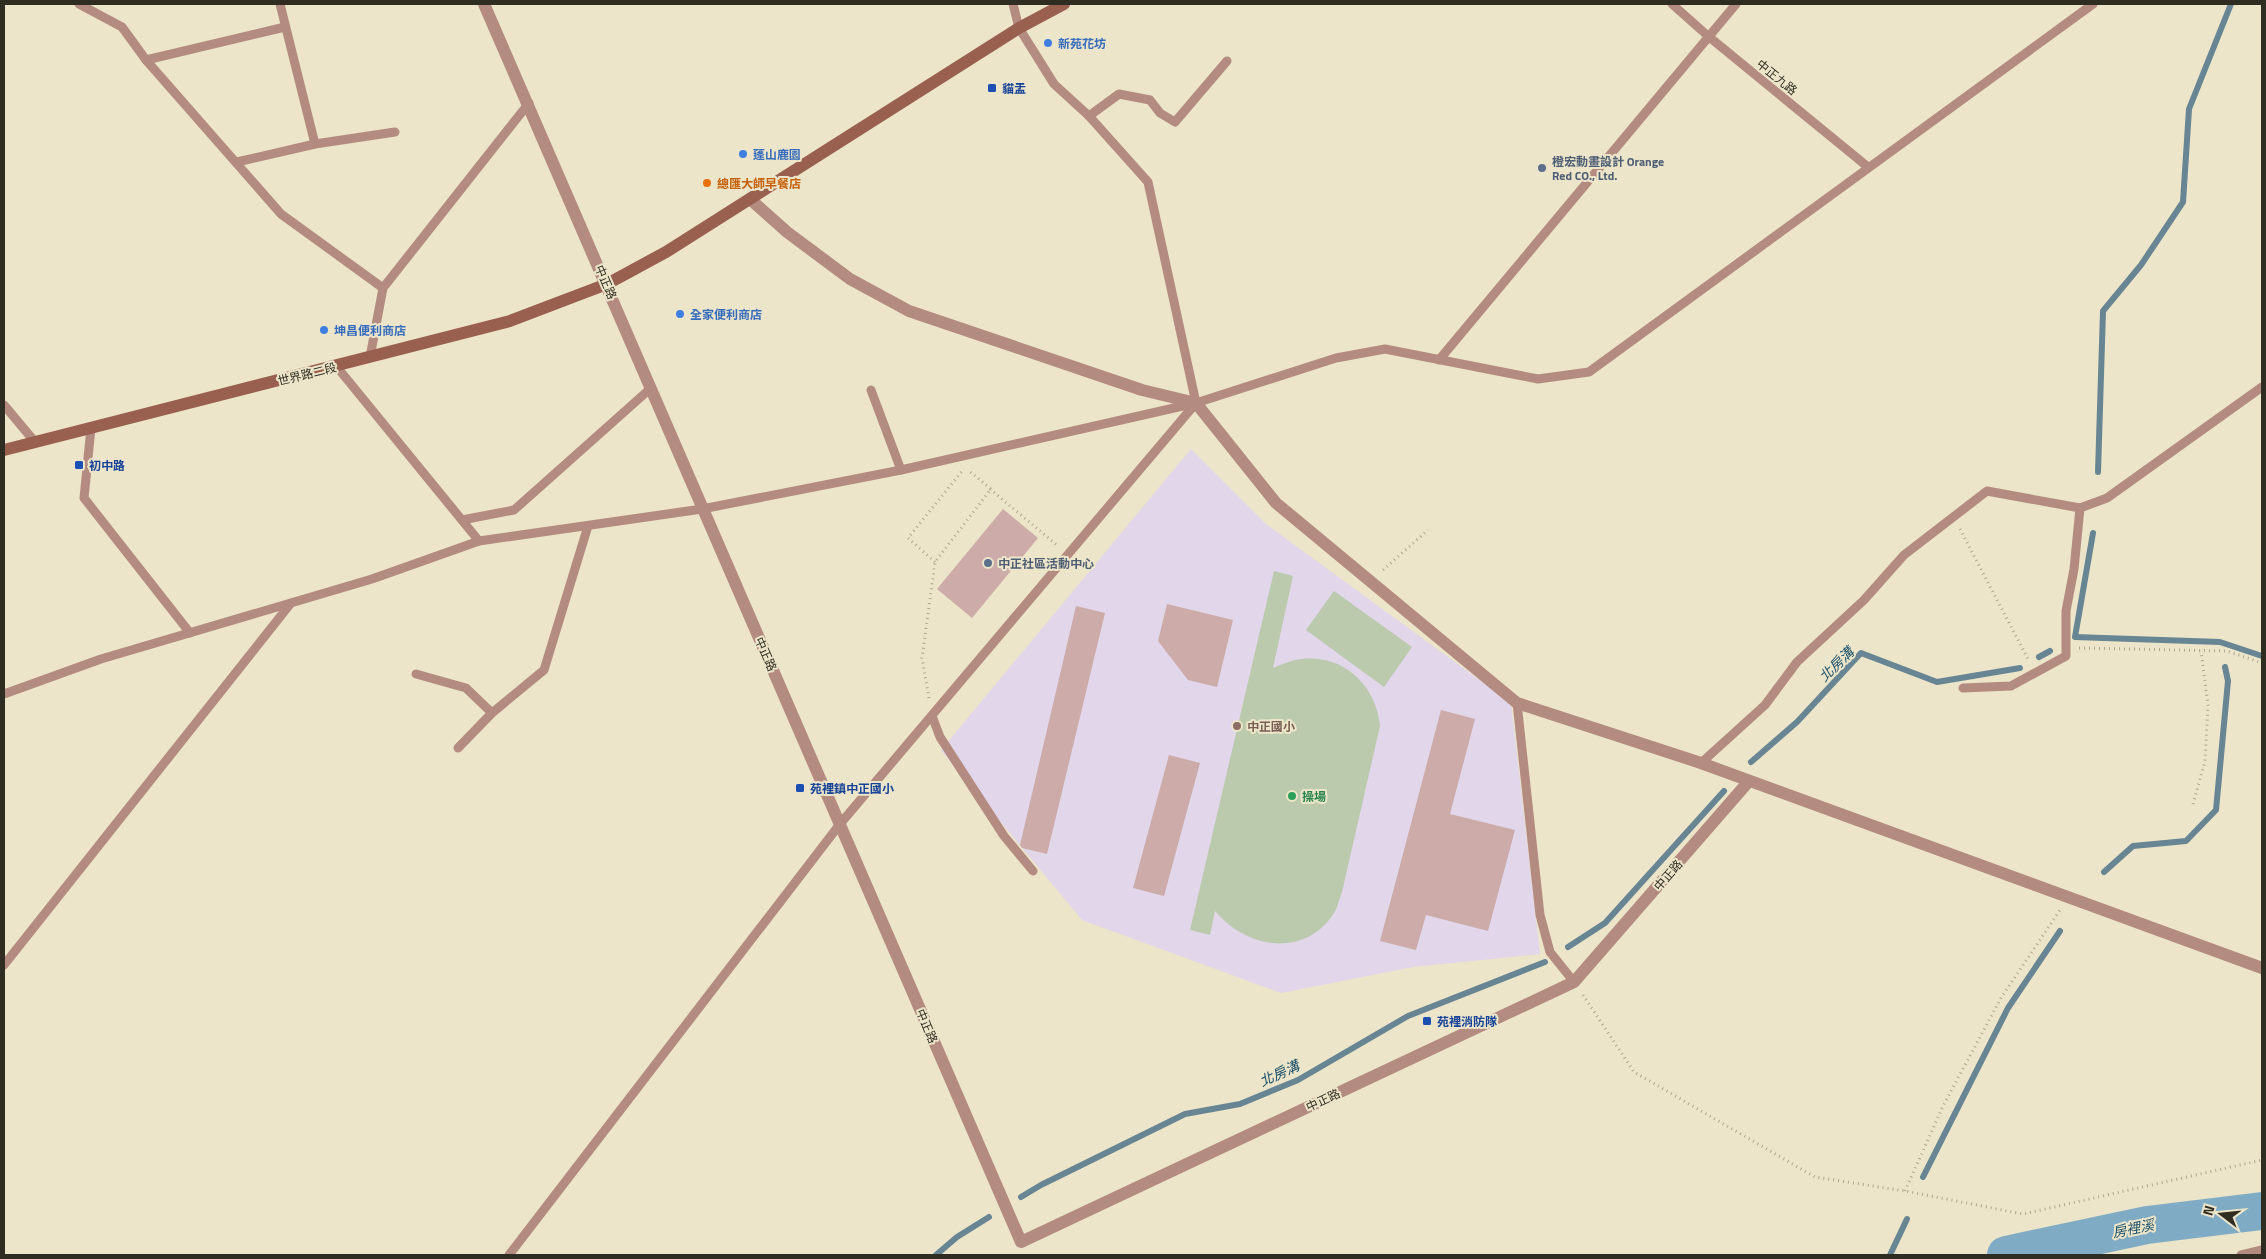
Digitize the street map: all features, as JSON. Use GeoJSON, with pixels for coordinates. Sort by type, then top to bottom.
{"type":"FeatureCollection","features":[{"type":"Feature","properties":{"kind":"main road","name":"世界路二段"},"geometry":{"type":"LineString","coordinates":[[4,450],[337,367],[510,321],[607,284],[666,252],[1019,28],[1064,4]]}},
{"type":"Feature","properties":{"kind":"street","name":"中正路"},"geometry":{"type":"LineString","coordinates":[[484,4],[1021,1242],[1574,982],[1749,781]]}},
{"type":"Feature","properties":{"kind":"street"},"geometry":{"type":"LineString","coordinates":[[750,199],[787,232],[850,279],[909,311],[1142,390],[1196,403],[1276,503],[1517,703],[1701,762],[2262,968]]}},
{"type":"Feature","properties":{"kind":"lane"},"geometry":{"type":"LineString","coordinates":[[79,4],[122,27],[146,60],[281,214],[383,288]]}},
{"type":"Feature","properties":{"kind":"lane"},"geometry":{"type":"LineString","coordinates":[[280,4],[315,144]]}},
{"type":"Feature","properties":{"kind":"lane"},"geometry":{"type":"LineString","coordinates":[[1013,4],[1019,28],[1054,84],[1088,116],[1148,182],[1196,403]]}},
{"type":"Feature","properties":{"kind":"lane","name":"中正九路"},"geometry":{"type":"LineString","coordinates":[[1672,4],[1708,36],[1868,167]]}},
{"type":"Feature","properties":{"kind":"lane"},"geometry":{"type":"LineString","coordinates":[[1439,360],[1736,4]]}},
{"type":"Feature","properties":{"kind":"lane"},"geometry":{"type":"LineString","coordinates":[[4,694],[100,659],[372,579],[479,541],[702,509],[901,470],[1196,403],[1336,358],[1385,349],[1538,379],[1589,372],[2093,4]]}},
{"type":"Feature","properties":{"kind":"lane"},"geometry":{"type":"LineString","coordinates":[[146,60],[286,27]]}},
{"type":"Feature","properties":{"kind":"lane"},"geometry":{"type":"LineString","coordinates":[[1088,116],[1119,94],[1150,100],[1160,113],[1175,122],[1227,62]]}},
{"type":"Feature","properties":{"kind":"lane"},"geometry":{"type":"LineString","coordinates":[[370,358],[383,288],[528,103]]}},
{"type":"Feature","properties":{"kind":"lane"},"geometry":{"type":"LineString","coordinates":[[237,162],[315,144],[395,132]]}},
{"type":"Feature","properties":{"kind":"lane"},"geometry":{"type":"LineString","coordinates":[[337,367],[479,541]]}},
{"type":"Feature","properties":{"kind":"lane"},"geometry":{"type":"LineString","coordinates":[[1701,762],[1765,705],[1797,662],[1864,600],[1904,555],[1987,491],[2080,508],[2107,498],[2262,387]]}},
{"type":"Feature","properties":{"kind":"lane"},"geometry":{"type":"LineString","coordinates":[[462,520],[514,510],[651,388]]}},
{"type":"Feature","properties":{"kind":"lane"},"geometry":{"type":"LineString","coordinates":[[871,390],[901,470]]}},
{"type":"Feature","properties":{"kind":"lane"},"geometry":{"type":"LineString","coordinates":[[509,1255],[840,824],[1196,403]]}},
{"type":"Feature","properties":{"kind":"lane"},"geometry":{"type":"LineString","coordinates":[[4,406],[35,442]]}},
{"type":"Feature","properties":{"kind":"lane"},"geometry":{"type":"LineString","coordinates":[[91,428],[84,498],[190,633]]}},
{"type":"Feature","properties":{"kind":"lane"},"geometry":{"type":"LineString","coordinates":[[1963,688],[2011,686],[2066,656],[2066,611],[2074,569],[2080,508]]}},
{"type":"Feature","properties":{"kind":"lane"},"geometry":{"type":"LineString","coordinates":[[458,748],[492,713],[544,670],[588,526]]}},
{"type":"Feature","properties":{"kind":"lane"},"geometry":{"type":"LineString","coordinates":[[4,965],[291,603]]}},
{"type":"Feature","properties":{"kind":"lane"},"geometry":{"type":"LineString","coordinates":[[416,674],[466,688],[492,713]]}},
{"type":"Feature","properties":{"kind":"lane"},"geometry":{"type":"LineString","coordinates":[[1517,703],[1540,915],[1550,952],[1574,982]]}},
{"type":"Feature","properties":{"kind":"lane"},"geometry":{"type":"LineString","coordinates":[[932,716],[940,737],[1004,836],[1033,871]]}},
{"type":"Feature","properties":{"kind":"lane"},"geometry":{"type":"LineString","coordinates":[[2241,1255],[2262,1250]]}},
{"type":"Feature","properties":{"kind":"path"},"geometry":{"type":"LineString","coordinates":[[953,458],[1068,554]]}},
{"type":"Feature","properties":{"kind":"path"},"geometry":{"type":"LineString","coordinates":[[935,562],[908,538],[965,468]]}},
{"type":"Feature","properties":{"kind":"path"},"geometry":{"type":"LineString","coordinates":[[932,716],[922,658],[935,562],[991,489]]}},
{"type":"Feature","properties":{"kind":"path"},"geometry":{"type":"LineString","coordinates":[[1954,517],[2035,673]]}},
{"type":"Feature","properties":{"kind":"path"},"geometry":{"type":"LineString","coordinates":[[1369,582],[1428,530]]}},
{"type":"Feature","properties":{"kind":"path"},"geometry":{"type":"LineString","coordinates":[[2066,647],[2226,651],[2262,663]]}},
{"type":"Feature","properties":{"kind":"path"},"geometry":{"type":"LineString","coordinates":[[2193,804],[2205,762],[2208,714],[2201,651]]}},
{"type":"Feature","properties":{"kind":"path"},"geometry":{"type":"LineString","coordinates":[[1905,1191],[1943,1106],[2001,998],[2068,897]]}},
{"type":"Feature","properties":{"kind":"path"},"geometry":{"type":"LineString","coordinates":[[1574,982],[1634,1072],[1815,1177],[1905,1191],[2022,1214],[2262,1160]]}},
{"type":"Feature","properties":{"kind":"shaded area","name":"中正國小"},"geometry":{"type":"Polygon","coordinates":[[[1191,449],[1266,524],[1511,703],[1540,954],[1413,967],[1281,993],[1082,920],[941,750],[1191,449]]]}},
{"type":"Feature","properties":{"kind":"green space"},"geometry":{"type":"Polygon","coordinates":[[[1274,571],[1293,576],[1273,668],[1295,660],[1311,658],[1326,660],[1340,665],[1363,683],[1377,710],[1380,726],[1342,892],[1335,911],[1319,930],[1305,938],[1289,943],[1257,940],[1227,923],[1215,911],[1210,935],[1190,930],[1274,571]]]}},
{"type":"Feature","properties":{"kind":"green space"},"geometry":{"type":"Polygon","coordinates":[[[1334,591],[1412,647],[1384,687],[1306,630],[1334,591]]]}},
{"type":"Feature","properties":{"kind":"building","name":"中正社區活動中心"},"geometry":{"type":"Polygon","coordinates":[[[1003,509],[1038,538],[972,618],[937,589],[1003,509]]]}},
{"type":"Feature","properties":{"kind":"building"},"geometry":{"type":"Polygon","coordinates":[[[1167,604],[1233,620],[1217,687],[1188,680],[1158,641],[1167,604]]]}},
{"type":"Feature","properties":{"kind":"building"},"geometry":{"type":"Polygon","coordinates":[[[1076,606],[1105,613],[1047,854],[1022,848],[1020,845],[1076,606]]]}},
{"type":"Feature","properties":{"kind":"building"},"geometry":{"type":"Polygon","coordinates":[[[1441,710],[1475,719],[1450,814],[1515,830],[1488,931],[1426,915],[1416,950],[1380,941],[1441,710]]]}},
{"type":"Feature","properties":{"kind":"building"},"geometry":{"type":"Polygon","coordinates":[[[1169,755],[1200,763],[1164,896],[1133,888],[1169,755]]]}},
{"type":"Feature","properties":{"kind":"waterway"},"geometry":{"type":"LineString","coordinates":[[2098,472],[2103,311],[2141,265],[2183,202],[2189,109],[2231,4]]}},
{"type":"Feature","properties":{"kind":"waterway"},"geometry":{"type":"LineString","coordinates":[[2093,533],[2075,637],[2220,642],[2262,656]]}},
{"type":"Feature","properties":{"kind":"waterway","name":"北房溝"},"geometry":{"type":"LineString","coordinates":[[2039,657],[2050,651]]}},
{"type":"Feature","properties":{"kind":"waterway","name":"北房溝"},"geometry":{"type":"LineString","coordinates":[[1751,762],[1797,722],[1861,653],[1937,682],[2020,668]]}},
{"type":"Feature","properties":{"kind":"waterway"},"geometry":{"type":"LineString","coordinates":[[2104,872],[2133,846],[2186,841],[2216,810],[2228,681],[2225,667]]}},
{"type":"Feature","properties":{"kind":"waterway","name":"北房溝"},"geometry":{"type":"LineString","coordinates":[[1568,947],[1605,923],[1724,791]]}},
{"type":"Feature","properties":{"kind":"waterway"},"geometry":{"type":"LineString","coordinates":[[1923,1177],[2008,1008],[2060,931]]}},
{"type":"Feature","properties":{"kind":"waterway","name":"北房溝"},"geometry":{"type":"LineString","coordinates":[[1021,1197],[1041,1185],[1185,1114],[1240,1104],[1298,1080],[1408,1016],[1545,962]]}},
{"type":"Feature","properties":{"kind":"waterway","name":"房裡溪"},"geometry":{"type":"LineString","coordinates":[[2006,1255],[2147,1225],[2262,1211]]}},
{"type":"Feature","properties":{"kind":"waterway","name":"北房溝"},"geometry":{"type":"LineString","coordinates":[[936,1255],[957,1237],[989,1217]]}},
{"type":"Feature","properties":{"kind":"waterway"},"geometry":{"type":"LineString","coordinates":[[1890,1255],[1907,1219]]}},
{"type":"Feature","properties":{"kind":"place","name":"新苑花坊"},"geometry":{"type":"Point","coordinates":[1048,43]}},
{"type":"Feature","properties":{"kind":"place","name":"貓盂"},"geometry":{"type":"Point","coordinates":[992,88]}},
{"type":"Feature","properties":{"kind":"place","name":"蓬山鹿園"},"geometry":{"type":"Point","coordinates":[743,154]}},
{"type":"Feature","properties":{"kind":"place","name":"橙宏動畫設計 Orange Red CO., Ltd."},"geometry":{"type":"Point","coordinates":[1542,168]}},
{"type":"Feature","properties":{"kind":"place","name":"總匯大師早餐店"},"geometry":{"type":"Point","coordinates":[707,183]}},
{"type":"Feature","properties":{"kind":"place","name":"全家便利商店"},"geometry":{"type":"Point","coordinates":[680,314]}},
{"type":"Feature","properties":{"kind":"place","name":"坤昌便利商店"},"geometry":{"type":"Point","coordinates":[324,330]}},
{"type":"Feature","properties":{"kind":"place","name":"初中路"},"geometry":{"type":"Point","coordinates":[79,465]}},
{"type":"Feature","properties":{"kind":"place","name":"中正社區活動中心"},"geometry":{"type":"Point","coordinates":[988,563]}},
{"type":"Feature","properties":{"kind":"place","name":"中正國小"},"geometry":{"type":"Point","coordinates":[1237,726]}},
{"type":"Feature","properties":{"kind":"place","name":"苑裡鎮中正國小"},"geometry":{"type":"Point","coordinates":[800,788]}},
{"type":"Feature","properties":{"kind":"place","name":"操場"},"geometry":{"type":"Point","coordinates":[1292,796]}},
{"type":"Feature","properties":{"kind":"place","name":"苑裡消防隊"},"geometry":{"type":"Point","coordinates":[1427,1021]}}]}
